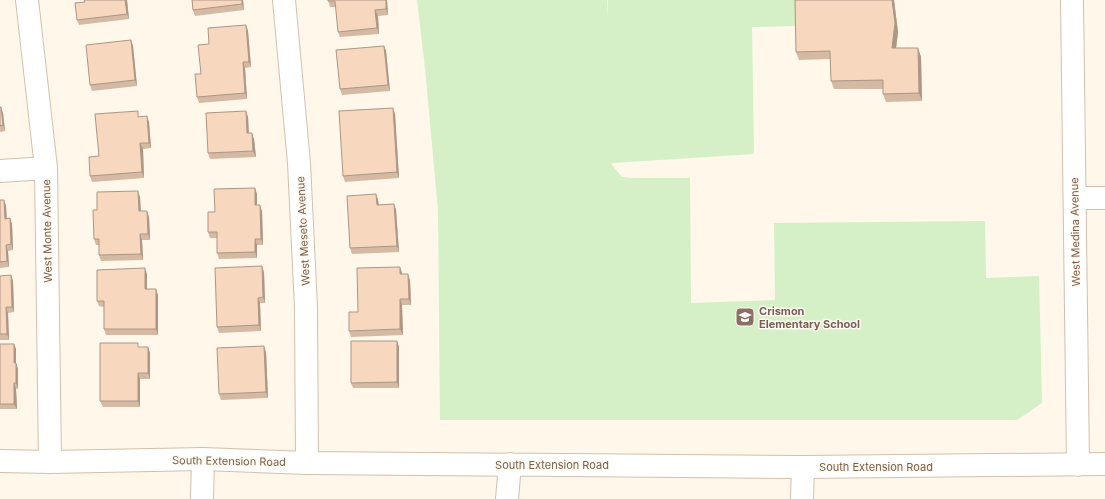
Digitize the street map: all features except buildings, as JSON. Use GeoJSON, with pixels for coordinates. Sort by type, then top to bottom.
{"type":"FeatureCollection","features":[{"type":"Feature","properties":{"kind":"street","name":"West Monte Avenue"},"geometry":{"type":"LineString","coordinates":[[27,0],[46,168],[50,462]]}},
{"type":"Feature","properties":{"kind":"street","name":"West Meseto Avenue"},"geometry":{"type":"LineString","coordinates":[[284,0],[299,163],[306,308],[307,463]]}},
{"type":"Feature","properties":{"kind":"street","name":"West Medina Avenue"},"geometry":{"type":"LineString","coordinates":[[1072,0],[1078,465]]}},
{"type":"Feature","properties":{"kind":"street"},"geometry":{"type":"LineString","coordinates":[[0,171],[46,168]]}},
{"type":"Feature","properties":{"kind":"street"},"geometry":{"type":"LineString","coordinates":[[1074,198],[1105,198]]}},
{"type":"Feature","properties":{"kind":"street"},"geometry":{"type":"LineString","coordinates":[[202,499],[203,459]]}},
{"type":"Feature","properties":{"kind":"street","name":"South Extension Road"},"geometry":{"type":"LineString","coordinates":[[0,461],[50,462],[203,459],[307,463],[803,467],[1105,464]]}},
{"type":"Feature","properties":{"kind":"street"},"geometry":{"type":"LineString","coordinates":[[507,499],[510,464]]}},
{"type":"Feature","properties":{"kind":"street"},"geometry":{"type":"LineString","coordinates":[[802,499],[803,467]]}},
{"type":"Feature","properties":{"kind":"green space","name":"Crismon Elementary School"},"geometry":{"type":"Polygon","coordinates":[[[417,0],[607,0],[608,19],[608,0],[819,0],[796,26],[752,27],[754,154],[612,163],[612,165],[622,177],[690,178],[691,303],[775,300],[774,223],[985,221],[986,278],[1039,276],[1042,403],[1017,420],[440,420],[438,211],[425,68],[417,0]]]}},
{"type":"Feature","properties":{"kind":"place","name":"Crismon Elementary School"},"geometry":{"type":"Point","coordinates":[745,317]}}]}
